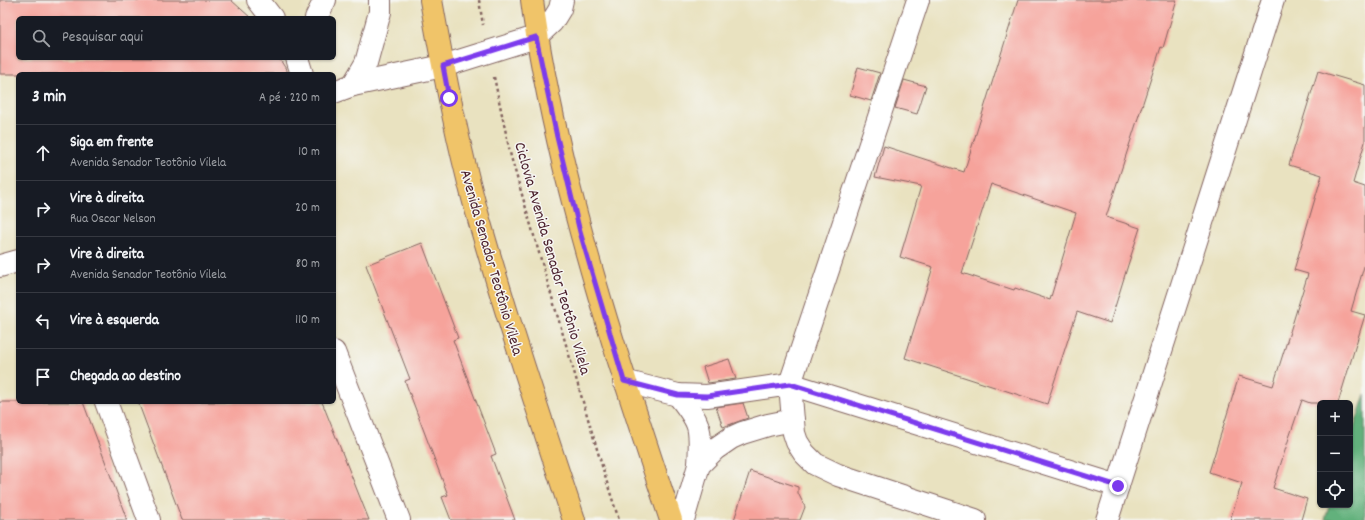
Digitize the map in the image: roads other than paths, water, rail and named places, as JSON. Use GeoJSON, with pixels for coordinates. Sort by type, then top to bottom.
{"type":"FeatureCollection","features":[{"type":"Feature","properties":{"kind":"main road","name":"Avenida Senador Teotônio Vilela"},"geometry":{"type":"LineString","coordinates":[[431,0],[453,117],[476,208],[516,346],[574,520]]}},
{"type":"Feature","properties":{"kind":"main road"},"geometry":{"type":"LineString","coordinates":[[532,0],[536,37],[557,137],[580,232],[624,381],[671,520]]}},
{"type":"Feature","properties":{"kind":"street"},"geometry":{"type":"LineString","coordinates":[[258,0],[270,16]]}},
{"type":"Feature","properties":{"kind":"street"},"geometry":{"type":"LineString","coordinates":[[317,16],[326,0]]}},
{"type":"Feature","properties":{"kind":"street"},"geometry":{"type":"LineString","coordinates":[[343,88],[366,63],[380,12],[380,0]]}},
{"type":"Feature","properties":{"kind":"street"},"geometry":{"type":"LineString","coordinates":[[343,88],[443,66],[536,37],[552,22],[560,9],[562,0]]}},
{"type":"Feature","properties":{"kind":"street"},"geometry":{"type":"LineString","coordinates":[[918,0],[790,384],[793,420],[797,442],[804,453],[815,464],[838,475],[975,520]]}},
{"type":"Feature","properties":{"kind":"street"},"geometry":{"type":"LineString","coordinates":[[1107,520],[1273,0]]}},
{"type":"Feature","properties":{"kind":"street"},"geometry":{"type":"LineString","coordinates":[[298,60],[302,72]]}},
{"type":"Feature","properties":{"kind":"street"},"geometry":{"type":"LineString","coordinates":[[0,266],[16,262]]}},
{"type":"Feature","properties":{"kind":"street"},"geometry":{"type":"LineString","coordinates":[[336,357],[399,520]]}},
{"type":"Feature","properties":{"kind":"street"},"geometry":{"type":"LineString","coordinates":[[624,381],[678,395],[707,396],[790,384],[1118,486]]}},
{"type":"Feature","properties":{"kind":"street"},"geometry":{"type":"LineString","coordinates":[[678,395],[698,422],[701,434],[699,465],[683,520]]}},
{"type":"Feature","properties":{"kind":"street"},"geometry":{"type":"LineString","coordinates":[[107,404],[149,520]]}},
{"type":"Feature","properties":{"kind":"street"},"geometry":{"type":"LineString","coordinates":[[699,465],[716,449],[742,432],[793,420]]}}]}
